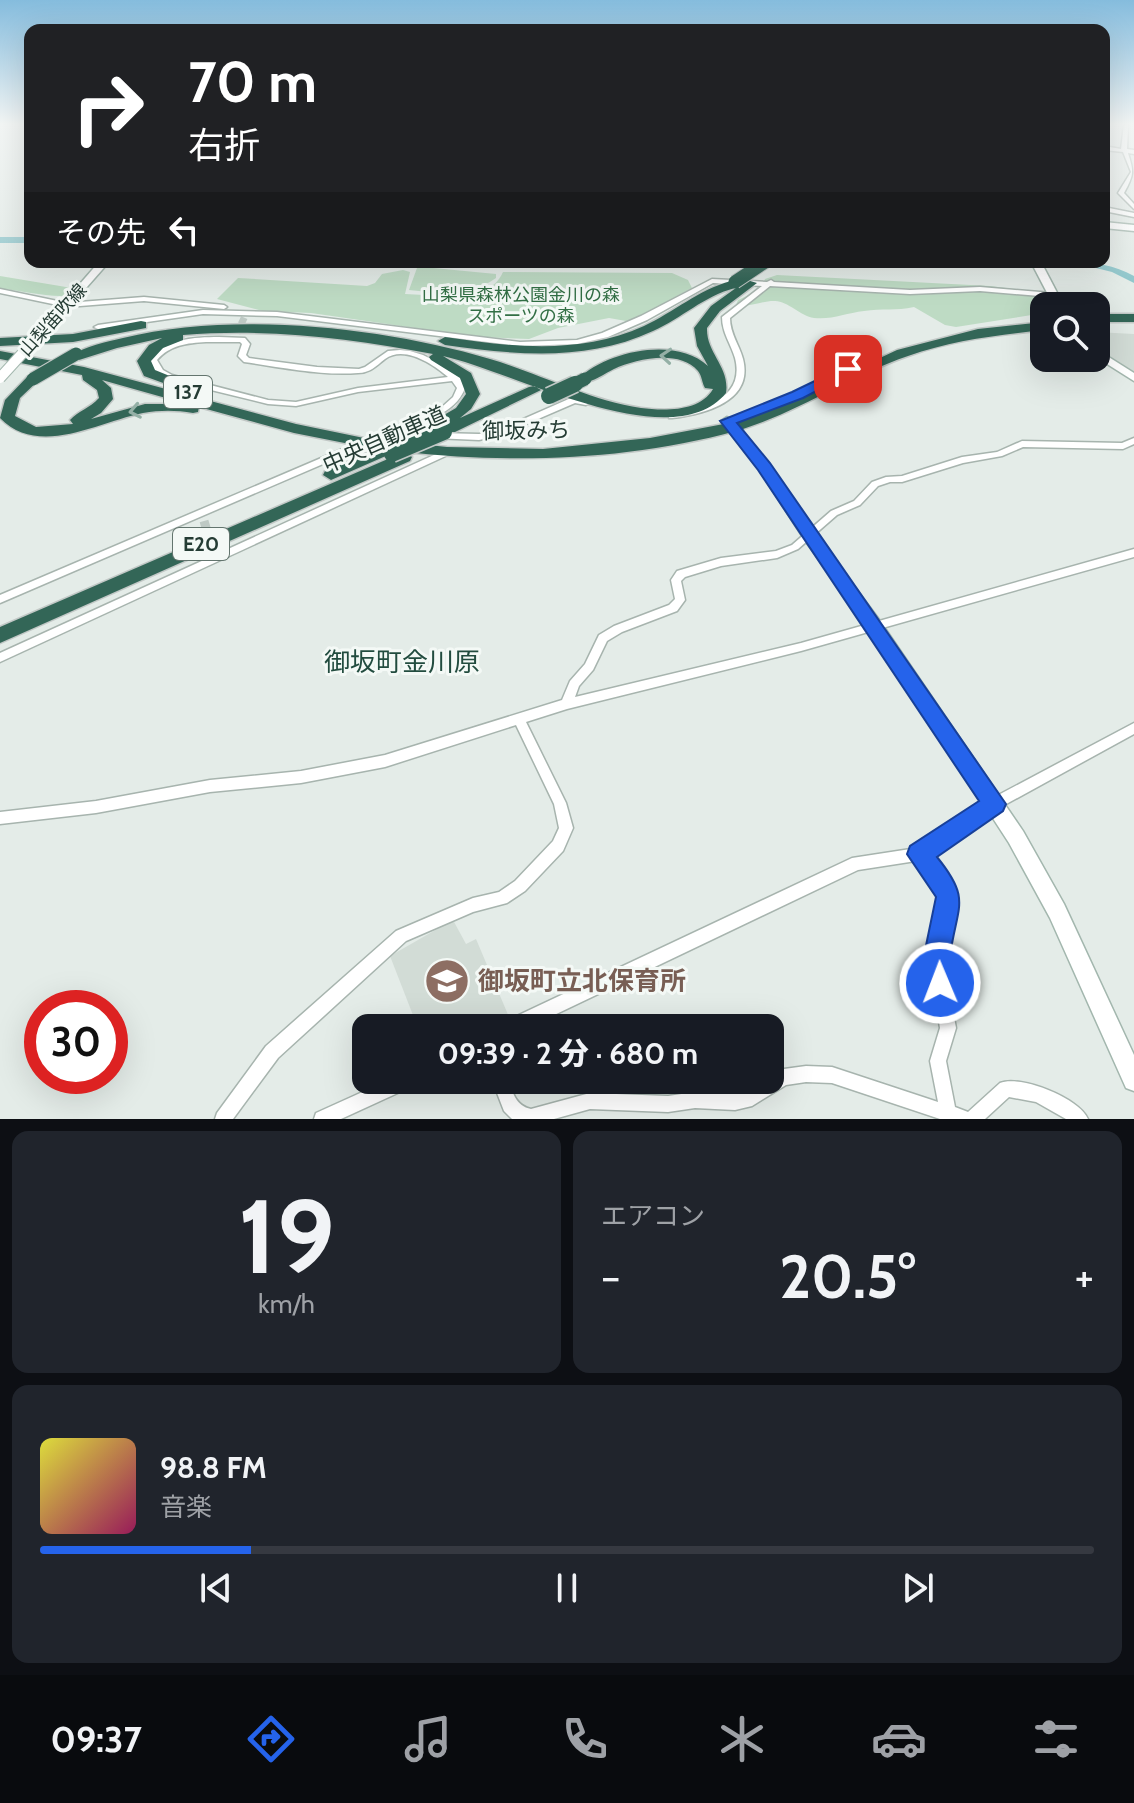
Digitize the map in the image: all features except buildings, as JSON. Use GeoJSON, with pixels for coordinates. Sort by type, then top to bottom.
{"type":"FeatureCollection","features":[{"type":"Feature","properties":{"kind":"highway"},"geometry":{"type":"LineString","coordinates":[[370,335],[470,358],[618,408],[659,414],[686,411],[714,399],[722,387],[719,374],[699,337],[704,319],[758,268]]}},
{"type":"Feature","properties":{"kind":"highway"},"geometry":{"type":"LineString","coordinates":[[543,393],[577,377],[765,268]]}},
{"type":"Feature","properties":{"kind":"highway"},"geometry":{"type":"LineString","coordinates":[[78,355],[116,343],[199,328],[370,335],[511,350],[581,349],[625,339],[744,281]]}},
{"type":"Feature","properties":{"kind":"highway"},"geometry":{"type":"LineString","coordinates":[[0,342],[73,338],[178,320],[306,323],[485,358],[632,405],[670,407],[688,404],[707,391],[711,383],[709,375],[694,362],[669,355],[631,358],[577,377]]}},
{"type":"Feature","properties":{"kind":"highway"},"geometry":{"type":"LineString","coordinates":[[1110,320],[1134,321]]}},
{"type":"Feature","properties":{"kind":"highway"},"geometry":{"type":"LineString","coordinates":[[300,425],[181,407],[159,407],[62,430],[23,429],[7,417],[7,408],[12,398],[37,379],[78,355],[119,338],[175,328],[306,323]]}},
{"type":"Feature","properties":{"kind":"highway","name":"御坂みち"},"geometry":{"type":"LineString","coordinates":[[0,355],[383,446],[496,454],[584,451],[650,443],[730,424],[802,400],[902,353],[978,333],[1030,325]]}},
{"type":"Feature","properties":{"kind":"highway"},"geometry":{"type":"LineString","coordinates":[[280,329],[190,334],[159,344],[148,352],[144,361],[149,373],[300,425]]}},
{"type":"Feature","properties":{"kind":"highway"},"geometry":{"type":"LineString","coordinates":[[370,335],[434,356],[466,376],[473,388],[470,401],[443,432],[383,446]]}},
{"type":"Feature","properties":{"kind":"highway","name":"御坂みち"},"geometry":{"type":"LineString","coordinates":[[0,349],[80,364],[300,425]]}},
{"type":"Feature","properties":{"kind":"highway"},"geometry":{"type":"LineString","coordinates":[[35,361],[94,380],[104,388],[106,399],[96,410],[69,422],[38,426],[23,422],[17,415],[16,407],[37,379]]}},
{"type":"Feature","properties":{"kind":"highway","name":"中央自動車道"},"geometry":{"type":"LineString","coordinates":[[443,432],[543,393]]}},
{"type":"Feature","properties":{"kind":"highway","name":"中央自動車道"},"geometry":{"type":"LineString","coordinates":[[0,635],[383,446],[500,414],[543,393]]}},
{"type":"Feature","properties":{"kind":"highway","name":"御坂みち"},"geometry":{"type":"LineString","coordinates":[[383,446],[565,446],[646,438],[730,424]]}},
{"type":"Feature","properties":{"kind":"highway","name":"中央自動車道"},"geometry":{"type":"LineString","coordinates":[[0,625],[306,491],[383,446]]}},
{"type":"Feature","properties":{"kind":"street"},"geometry":{"type":"LineString","coordinates":[[1131,177],[1121,193],[1134,207]]}},
{"type":"Feature","properties":{"kind":"street"},"geometry":{"type":"LineString","coordinates":[[1110,210],[1134,215]]}},
{"type":"Feature","properties":{"kind":"street"},"geometry":{"type":"LineString","coordinates":[[1110,226],[1134,228]]}},
{"type":"Feature","properties":{"kind":"street","name":"山梨笛吹線"},"geometry":{"type":"LineString","coordinates":[[0,378],[99,268]]}},
{"type":"Feature","properties":{"kind":"street"},"geometry":{"type":"LineString","coordinates":[[98,327],[203,312],[374,324],[520,344],[549,344],[577,342],[622,329],[712,281],[895,291],[980,289],[1051,292],[1039,268]]}},
{"type":"Feature","properties":{"kind":"street"},"geometry":{"type":"LineString","coordinates":[[383,446],[498,433],[574,400],[643,415],[674,416],[705,411],[724,402],[739,380],[740,361],[725,326],[726,317],[771,282]]}},
{"type":"Feature","properties":{"kind":"street"},"geometry":{"type":"LineString","coordinates":[[0,291],[64,308],[144,299],[224,307],[246,315]]}},
{"type":"Feature","properties":{"kind":"street"},"geometry":{"type":"LineString","coordinates":[[0,599],[383,446],[446,408],[457,398],[461,388],[456,378],[420,358],[393,353],[361,371],[289,367],[247,360],[242,356],[244,341],[235,336],[190,342],[159,352],[153,360],[155,366],[168,379],[268,402],[296,404],[358,390],[456,378]]}},
{"type":"Feature","properties":{"kind":"street"},"geometry":{"type":"LineString","coordinates":[[1110,362],[1134,378]]}},
{"type":"Feature","properties":{"kind":"street"},"geometry":{"type":"LineString","coordinates":[[730,424],[764,466],[809,536],[875,625],[994,804],[1057,911],[1134,1080]]}},
{"type":"Feature","properties":{"kind":"street"},"geometry":{"type":"LineString","coordinates":[[567,704],[574,684],[589,667],[603,638],[673,608],[680,600],[676,580],[681,574],[721,562],[777,554],[795,547],[834,513],[857,503],[875,484],[962,460],[999,454],[1022,444],[1123,446],[1134,441]]}},
{"type":"Feature","properties":{"kind":"street"},"geometry":{"type":"LineString","coordinates":[[0,658],[214,555],[447,452]]}},
{"type":"Feature","properties":{"kind":"street"},"geometry":{"type":"LineString","coordinates":[[0,818],[96,807],[210,786],[301,777],[385,761],[567,704],[801,647],[1134,553]]}},
{"type":"Feature","properties":{"kind":"street"},"geometry":{"type":"LineString","coordinates":[[223,1119],[272,1052],[401,936],[473,905],[502,898],[520,886],[558,846],[566,828],[560,803],[519,720]]}},
{"type":"Feature","properties":{"kind":"street"},"geometry":{"type":"LineString","coordinates":[[539,1014],[857,863],[919,854],[994,804],[1134,728]]}},
{"type":"Feature","properties":{"kind":"street"},"geometry":{"type":"LineString","coordinates":[[919,854],[946,888],[949,897],[936,960],[948,1028],[938,1061],[954,1117]]}},
{"type":"Feature","properties":{"kind":"street"},"geometry":{"type":"LineString","coordinates":[[784,1077],[832,1075],[954,1117]]}},
{"type":"Feature","properties":{"kind":"street"},"geometry":{"type":"LineString","coordinates":[[973,1119],[1006,1089],[1019,1089],[1053,1099],[1080,1119]]}},
{"type":"Feature","properties":{"kind":"street"},"geometry":{"type":"LineString","coordinates":[[322,1119],[376,1094]]}},
{"type":"Feature","properties":{"kind":"street"},"geometry":{"type":"LineString","coordinates":[[506,1094],[511,1108],[523,1116],[590,1101],[668,1104],[695,1100],[735,1102],[756,1094]]}},
{"type":"Feature","properties":{"kind":"shaded area"},"geometry":{"type":"Polygon","coordinates":[[[1110,333],[1134,334],[1134,373],[1110,356],[1110,333]]]}},
{"type":"Feature","properties":{"kind":"shaded area","name":"御坂町立北保育所"},"geometry":{"type":"Polygon","coordinates":[[[453,920],[466,944],[476,939],[508,1014],[413,1014],[390,956],[453,920]]]}},
{"type":"Feature","properties":{"kind":"green space"},"geometry":{"type":"Polygon","coordinates":[[[417,268],[496,274],[496,278],[486,284],[465,291],[409,290],[417,268]]]}},
{"type":"Feature","properties":{"kind":"green space","name":"山梨県森林公園金川の森 スポーツの森"},"geometry":{"type":"Polygon","coordinates":[[[403,270],[410,272],[405,294],[431,296],[460,296],[486,290],[503,272],[672,273],[688,280],[692,288],[637,318],[626,321],[609,318],[558,328],[529,339],[478,337],[311,313],[263,311],[217,299],[238,278],[367,286],[375,283],[382,274],[403,270]]]}},
{"type":"Feature","properties":{"kind":"green space"},"geometry":{"type":"Polygon","coordinates":[[[777,275],[1022,290],[1030,293],[1030,315],[956,327],[945,325],[914,307],[821,318],[809,317],[779,301],[736,305],[738,300],[762,289],[765,279],[777,275]]]}},
{"type":"Feature","properties":{"kind":"green space"},"geometry":{"type":"Polygon","coordinates":[[[0,276],[72,288],[65,296],[0,289],[0,276]]]}},
{"type":"Feature","properties":{"kind":"waterway"},"geometry":{"type":"LineString","coordinates":[[0,240],[24,240]]}},
{"type":"Feature","properties":{"kind":"waterway"},"geometry":{"type":"LineString","coordinates":[[1106,268],[1134,280]]}},
{"type":"Feature","properties":{"kind":"tunnel"},"geometry":{"type":"LineString","coordinates":[[237,333],[245,316]]}},
{"type":"Feature","properties":{"kind":"tunnel"},"geometry":{"type":"LineString","coordinates":[[204,521],[213,551]]}},
{"type":"Feature","properties":{"kind":"place","name":"御坂町立北保育所"},"geometry":{"type":"Point","coordinates":[447,981]}},
{"type":"Feature","properties":{"kind":"district","name":"御坂町金川原"},"geometry":{"type":"Point","coordinates":[402,662]}},
{"type":"Feature","properties":{"kind":"route"},"geometry":{"type":"LineString","coordinates":[[848,369],[798,395],[727,421],[764,466],[809,536],[875,625],[994,804],[919,854],[946,888],[949,897],[936,960],[940,983]]}}]}
